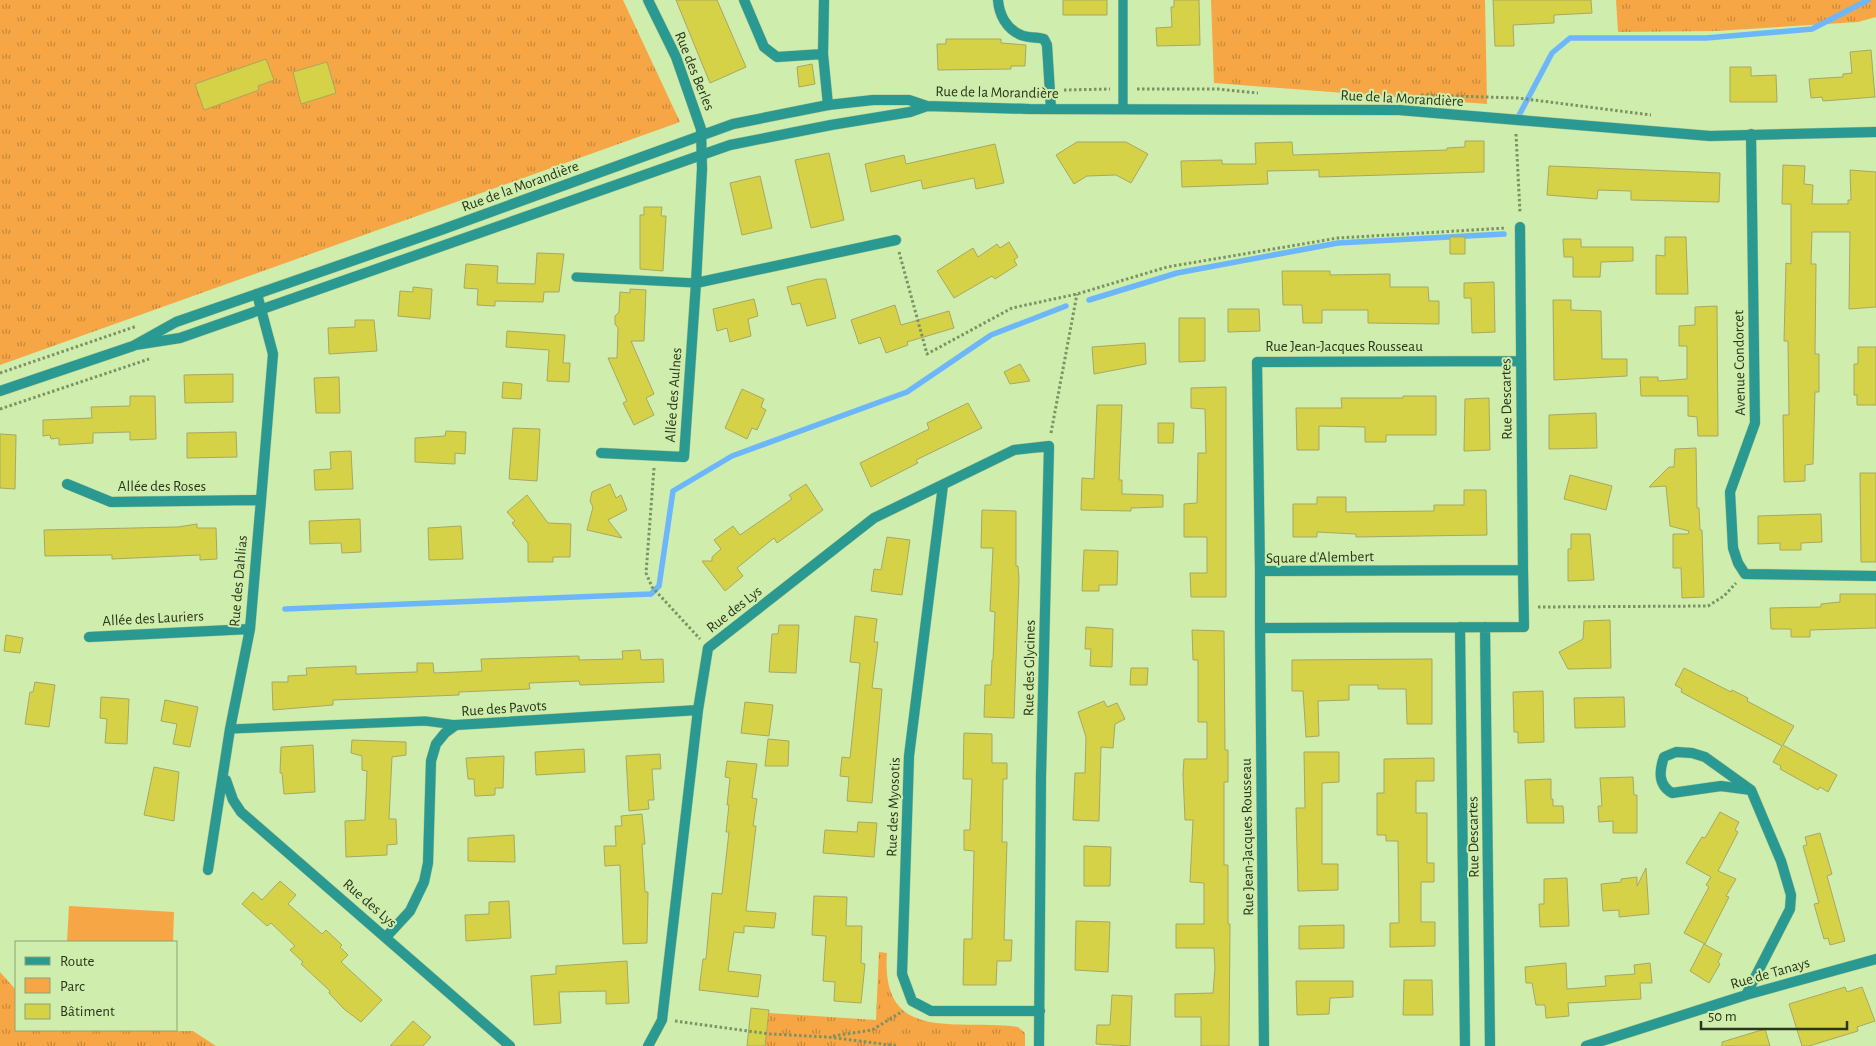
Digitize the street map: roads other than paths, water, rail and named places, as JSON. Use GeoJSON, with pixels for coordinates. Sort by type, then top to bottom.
{"type":"FeatureCollection","features":[{"type":"Feature","properties":{"kind":"street","name":"Rue des Berles"},"geometry":{"type":"LineString","coordinates":[[648,0],[679,66],[698,117],[701,136],[701,156]]}},
{"type":"Feature","properties":{"kind":"street"},"geometry":{"type":"LineString","coordinates":[[744,0],[764,47],[777,57],[823,54]]}},
{"type":"Feature","properties":{"kind":"street"},"geometry":{"type":"LineString","coordinates":[[824,0],[823,54],[828,105]]}},
{"type":"Feature","properties":{"kind":"street"},"geometry":{"type":"LineString","coordinates":[[998,0],[999,14],[1014,30],[1020,35],[1044,39],[1047,45],[1050,109]]}},
{"type":"Feature","properties":{"kind":"street","name":"Rue de la Morandière"},"geometry":{"type":"LineString","coordinates":[[132,346],[176,322],[486,214],[701,136],[761,117],[828,105],[873,100],[909,100],[926,106],[1050,109],[1399,110],[1710,136],[1876,132]]}},
{"type":"Feature","properties":{"kind":"street","name":"Rue de la Morandière"},"geometry":{"type":"LineString","coordinates":[[0,391],[132,346],[180,338],[730,145],[764,137],[910,112],[926,106]]}},
{"type":"Feature","properties":{"kind":"street","name":"Avenue Condorcet"},"geometry":{"type":"LineString","coordinates":[[1750,134],[1755,423],[1730,492],[1733,548],[1738,563],[1745,574],[1876,576]]}},
{"type":"Feature","properties":{"kind":"street","name":"Allée des Aulnes"},"geometry":{"type":"LineString","coordinates":[[601,453],[684,457],[696,283],[701,156]]}},
{"type":"Feature","properties":{"kind":"street","name":"Rue Descartes"},"geometry":{"type":"LineString","coordinates":[[1520,227],[1523,570]]}},
{"type":"Feature","properties":{"kind":"street"},"geometry":{"type":"LineString","coordinates":[[696,283],[896,240]]}},
{"type":"Feature","properties":{"kind":"street","name":"Rue des Dahlias"},"geometry":{"type":"LineString","coordinates":[[208,870],[230,729],[250,629],[261,500],[273,354],[257,294]]}},
{"type":"Feature","properties":{"kind":"street","name":"Rue Jean-Jacques Rousseau"},"geometry":{"type":"LineString","coordinates":[[1260,571],[1257,362],[1520,361]]}},
{"type":"Feature","properties":{"kind":"street","name":"Rue des Lys"},"geometry":{"type":"LineString","coordinates":[[648,1046],[662,1020],[698,710],[708,648],[874,518],[1014,450],[1049,446]]}},
{"type":"Feature","properties":{"kind":"street","name":"Rue des Glycines"},"geometry":{"type":"LineString","coordinates":[[1038,1046],[1040,1011],[1041,776],[1049,446]]}},
{"type":"Feature","properties":{"kind":"street","name":"Allée des Roses"},"geometry":{"type":"LineString","coordinates":[[66,484],[111,502],[261,500]]}},
{"type":"Feature","properties":{"kind":"street","name":"Rue des Myosotis"},"geometry":{"type":"LineString","coordinates":[[943,485],[909,756],[902,974],[912,1001],[931,1010],[1040,1011]]}},
{"type":"Feature","properties":{"kind":"street"},"geometry":{"type":"LineString","coordinates":[[1260,628],[1524,627],[1523,570]]}},
{"type":"Feature","properties":{"kind":"street","name":"Square d'Alembert"},"geometry":{"type":"LineString","coordinates":[[1260,628],[1260,571],[1523,570]]}},
{"type":"Feature","properties":{"kind":"street","name":"Rue Descartes"},"geometry":{"type":"LineString","coordinates":[[1460,627],[1465,1046]]}},
{"type":"Feature","properties":{"kind":"street","name":"Rue Descartes"},"geometry":{"type":"LineString","coordinates":[[1485,627],[1490,1046]]}},
{"type":"Feature","properties":{"kind":"street","name":"Rue Jean-Jacques Rousseau"},"geometry":{"type":"LineString","coordinates":[[1260,628],[1264,1046]]}},
{"type":"Feature","properties":{"kind":"street","name":"Allée des Lauriers"},"geometry":{"type":"LineString","coordinates":[[89,637],[250,629]]}},
{"type":"Feature","properties":{"kind":"street","name":"Rue des Pavots"},"geometry":{"type":"LineString","coordinates":[[386,937],[410,911],[424,882],[428,863],[431,761],[436,744],[445,732],[456,725],[698,710]]}},
{"type":"Feature","properties":{"kind":"street"},"geometry":{"type":"LineString","coordinates":[[1746,995],[1790,909],[1791,895],[1781,861],[1751,790],[1705,758],[1692,753],[1676,752],[1664,757],[1660,768],[1665,789],[1672,793],[1721,786],[1751,790]]}},
{"type":"Feature","properties":{"kind":"street","name":"Rue des Lys"},"geometry":{"type":"LineString","coordinates":[[224,774],[230,795],[241,812],[510,1046]]}},
{"type":"Feature","properties":{"kind":"street","name":"Rue de Tanays"},"geometry":{"type":"LineString","coordinates":[[1586,1046],[1746,995],[1876,959]]}},
{"type":"Feature","properties":{"kind":"lane"},"geometry":{"type":"LineString","coordinates":[[1123,0],[1123,108]]}},
{"type":"Feature","properties":{"kind":"lane"},"geometry":{"type":"LineString","coordinates":[[576,277],[696,283]]}},
{"type":"Feature","properties":{"kind":"lane"},"geometry":{"type":"LineString","coordinates":[[230,729],[425,721],[456,725]]}},
{"type":"Feature","properties":{"kind":"waterway"},"geometry":{"type":"LineString","coordinates":[[1516,121],[1552,53],[1570,38],[1706,38],[1812,29],[1868,0]]}},
{"type":"Feature","properties":{"kind":"waterway"},"geometry":{"type":"LineString","coordinates":[[1089,300],[1177,273],[1338,243],[1504,234]]}},
{"type":"Feature","properties":{"kind":"waterway"},"geometry":{"type":"LineString","coordinates":[[285,609],[651,594],[659,586],[673,491],[732,456],[907,392],[991,335],[1066,306]]}}]}
